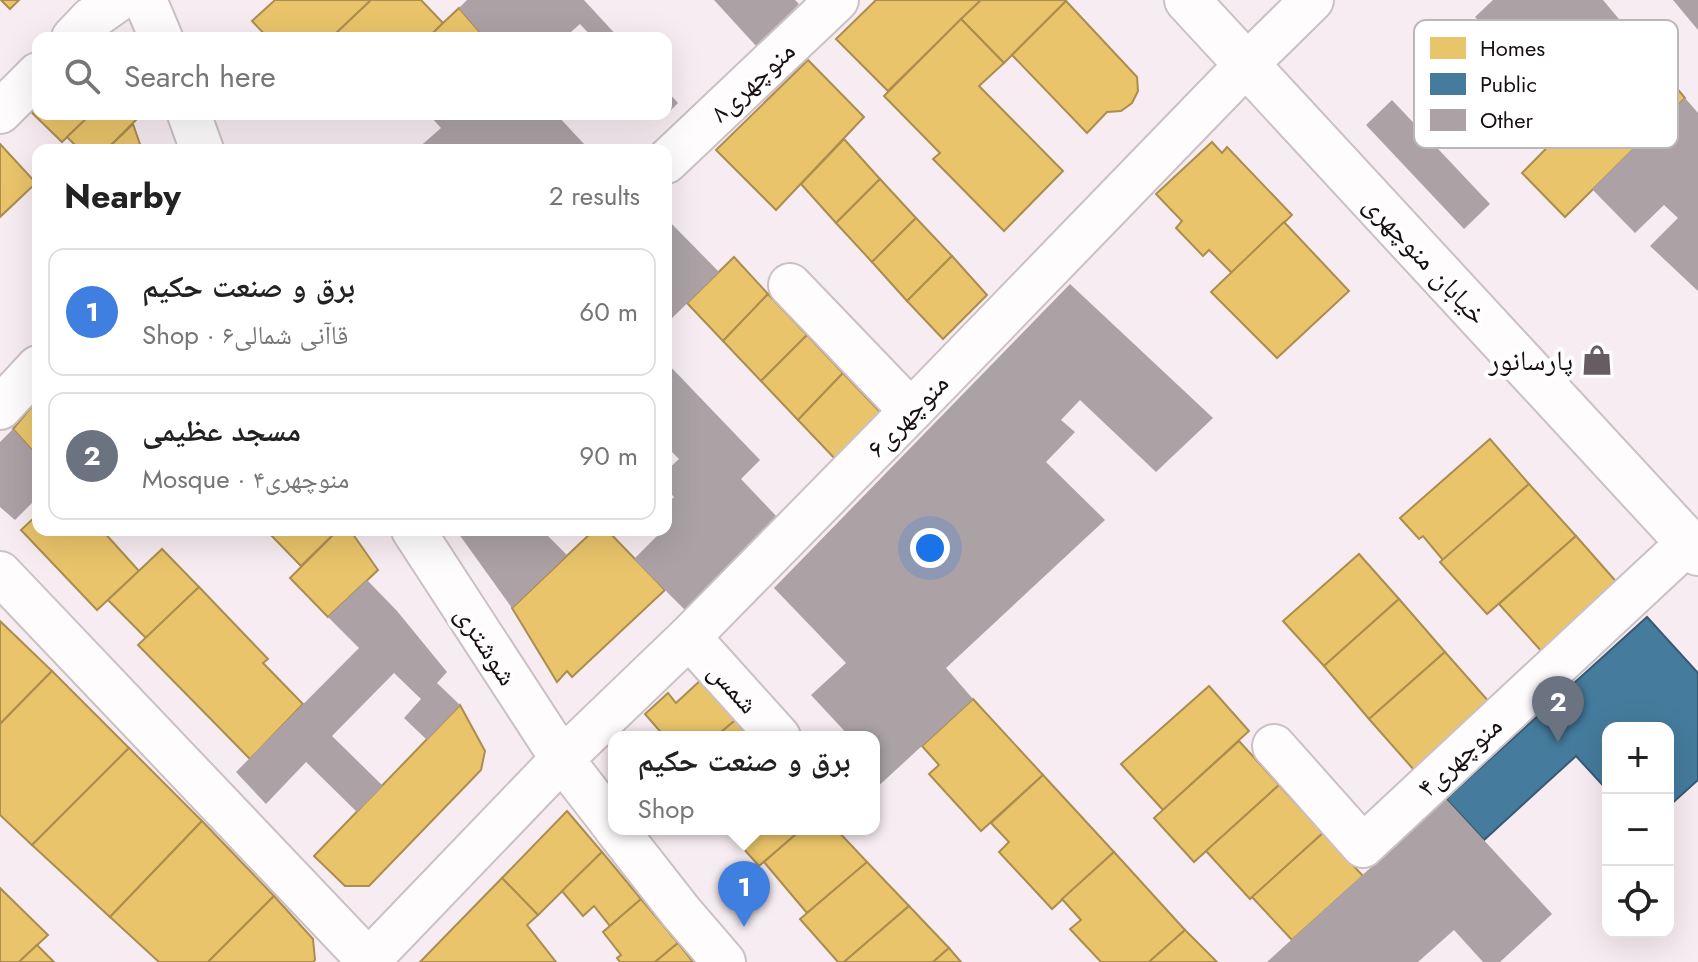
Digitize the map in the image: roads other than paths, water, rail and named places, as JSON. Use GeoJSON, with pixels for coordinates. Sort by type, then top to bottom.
{"type":"FeatureCollection","features":[{"type":"Feature","properties":{"kind":"street"},"geometry":{"type":"LineString","coordinates":[[79,32],[118,0]]}},
{"type":"Feature","properties":{"kind":"street"},"geometry":{"type":"LineString","coordinates":[[145,0],[158,32]]}},
{"type":"Feature","properties":{"kind":"street","name":"منوچهری۸"},"geometry":{"type":"LineString","coordinates":[[672,156],[837,0]]}},
{"type":"Feature","properties":{"kind":"street","name":"خیابان منوچهری"},"geometry":{"type":"LineString","coordinates":[[1187,0],[1694,548]]}},
{"type":"Feature","properties":{"kind":"street","name":"منوچهری۶"},"geometry":{"type":"LineString","coordinates":[[368,961],[562,759],[689,637],[1312,0]]}},
{"type":"Feature","properties":{"kind":"street"},"geometry":{"type":"LineString","coordinates":[[0,112],[32,80]]}},
{"type":"Feature","properties":{"kind":"street"},"geometry":{"type":"LineString","coordinates":[[191,120],[200,144]]}},
{"type":"Feature","properties":{"kind":"street"},"geometry":{"type":"LineString","coordinates":[[790,285],[911,411]]}},
{"type":"Feature","properties":{"kind":"street"},"geometry":{"type":"LineString","coordinates":[[0,408],[32,373]]}},
{"type":"Feature","properties":{"kind":"street","name":"شوشتری"},"geometry":{"type":"LineString","coordinates":[[417,536],[562,759],[608,818]]}},
{"type":"Feature","properties":{"kind":"street","name":"منوچهری۴"},"geometry":{"type":"LineString","coordinates":[[1274,746],[1363,846],[1694,548]]}},
{"type":"Feature","properties":{"kind":"street"},"geometry":{"type":"LineString","coordinates":[[0,573],[368,961]]}},
{"type":"Feature","properties":{"kind":"street","name":"شمس"},"geometry":{"type":"LineString","coordinates":[[689,637],[774,731]]}},
{"type":"Feature","properties":{"kind":"street","name":"شوشتری"},"geometry":{"type":"LineString","coordinates":[[621,835],[724,962]]}},
{"type":"Feature","properties":{"kind":"place","name":"پارسانور"},"geometry":{"type":"Point","coordinates":[1597,360]}},
{"type":"Feature","properties":{"kind":"place","name":"مسجد عظیمی"},"geometry":{"type":"Point","coordinates":[1558,742]}},
{"type":"Feature","properties":{"kind":"place","name":"برق و صنعت حکیم"},"geometry":{"type":"Point","coordinates":[744,927]}}]}
